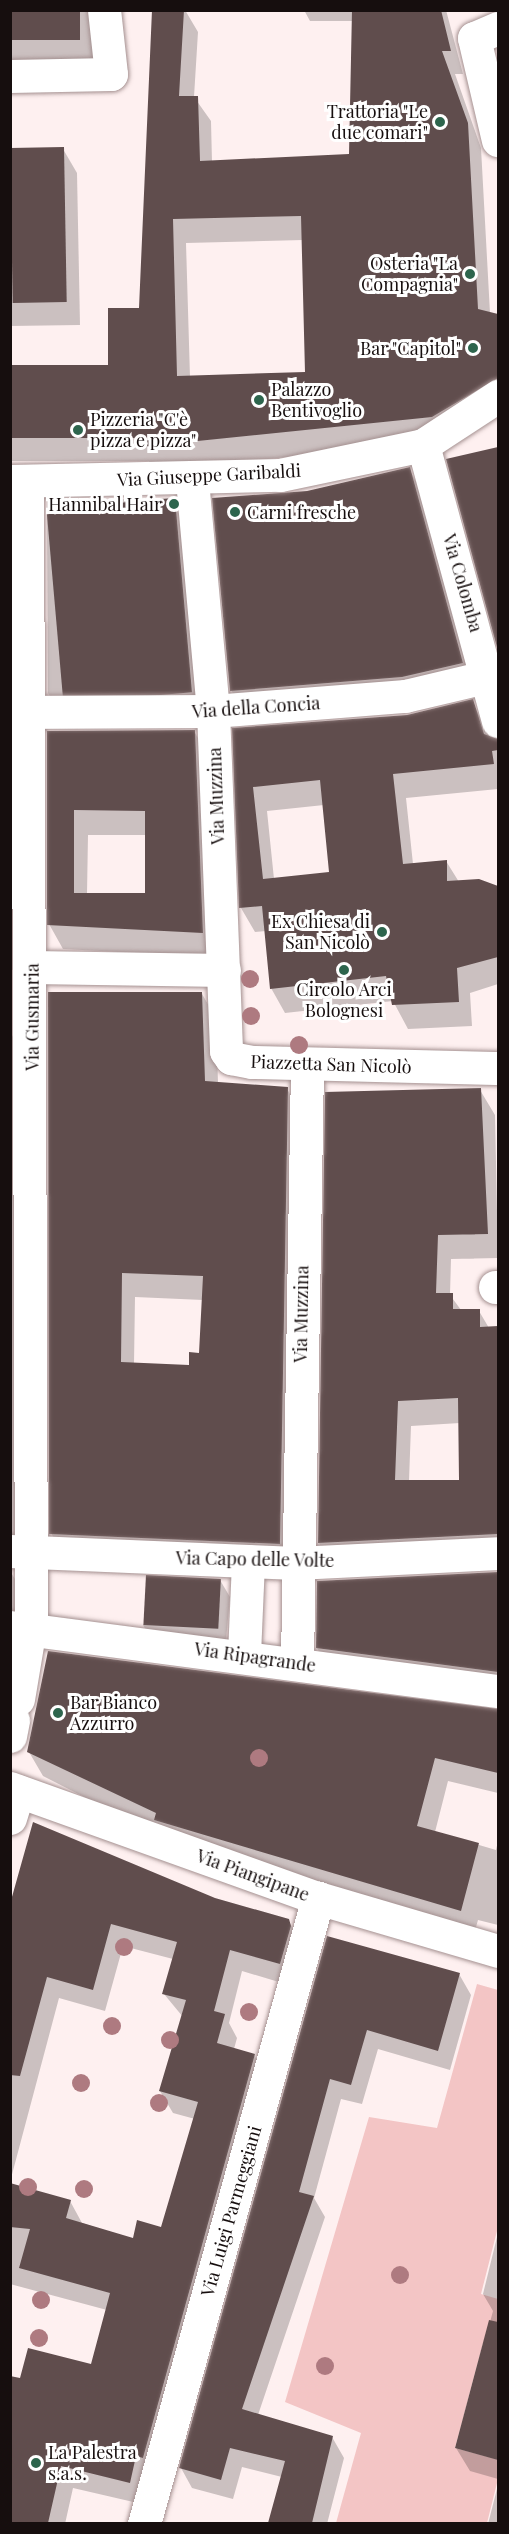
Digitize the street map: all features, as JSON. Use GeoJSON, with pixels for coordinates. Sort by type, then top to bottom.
{"type":"FeatureCollection","features":[{"type":"Feature","properties":{"kind":"street"},"geometry":{"type":"LineString","coordinates":[[10,76],[111,74],[104,10]]}},
{"type":"Feature","properties":{"kind":"street"},"geometry":{"type":"LineString","coordinates":[[498,28],[474,38],[498,140]]}},
{"type":"Feature","properties":{"kind":"street","name":"Via Giuseppe Garibaldi"},"geometry":{"type":"LineString","coordinates":[[19,482],[192,480],[280,475],[423,445],[498,396]]}},
{"type":"Feature","properties":{"kind":"street","name":"Via Colomba"},"geometry":{"type":"LineString","coordinates":[[423,445],[495,676],[498,721]]}},
{"type":"Feature","properties":{"kind":"street","name":"Via Muzzina"},"geometry":{"type":"LineString","coordinates":[[192,480],[213,711],[224,970]]}},
{"type":"Feature","properties":{"kind":"street","name":"Via Gusmaria"},"geometry":{"type":"LineString","coordinates":[[14,1718],[20,1628],[32,968],[21,712],[19,482]]}},
{"type":"Feature","properties":{"kind":"street","name":"Via della Concia"},"geometry":{"type":"LineString","coordinates":[[21,712],[213,711],[405,696],[495,676]]}},
{"type":"Feature","properties":{"kind":"street"},"geometry":{"type":"LineString","coordinates":[[32,968],[224,970]]}},
{"type":"Feature","properties":{"kind":"street","name":"Piazzetta San Nicolò"},"geometry":{"type":"LineString","coordinates":[[224,970],[224,1040],[231,1058],[307,1065],[498,1068]]}},
{"type":"Feature","properties":{"kind":"street","name":"Via Muzzina"},"geometry":{"type":"LineString","coordinates":[[297,1662],[296,1563],[307,1065]]}},
{"type":"Feature","properties":{"kind":"street","name":"Via Capo delle Volte"},"geometry":{"type":"LineString","coordinates":[[21,1551],[296,1563],[498,1553]]}},
{"type":"Feature","properties":{"kind":"street"},"geometry":{"type":"LineString","coordinates":[[244,1654],[248,1561]]}},
{"type":"Feature","properties":{"kind":"street","name":"Via Ripagrande"},"geometry":{"type":"LineString","coordinates":[[20,1628],[244,1654],[498,1691]]}},
{"type":"Feature","properties":{"kind":"street","name":"Via Piangipane"},"geometry":{"type":"LineString","coordinates":[[13,1799],[318,1898],[498,1951]]}},
{"type":"Feature","properties":{"kind":"street","name":"Via Luigi Parmeggiani"},"geometry":{"type":"LineString","coordinates":[[144,2523],[318,1898]]}},
{"type":"Feature","properties":{"kind":"shaded area"},"geometry":{"type":"Polygon","coordinates":[[[477,1984],[498,1990],[498,2227],[481,2294],[498,2299],[498,2346],[483,2343],[455,2448],[492,2458],[498,2435],[498,2479],[487,2523],[336,2523],[361,2433],[285,2402],[369,2117],[437,2128],[477,1984]]]}},
{"type":"Feature","properties":{"kind":"building"},"geometry":{"type":"Polygon","coordinates":[[[10,10],[80,10],[80,40],[10,40],[10,10]]]}},
{"type":"Feature","properties":{"kind":"building"},"geometry":{"type":"Polygon","coordinates":[[[152,10],[184,10],[179,96],[198,96],[200,161],[349,154],[352,10],[441,10],[451,51],[442,51],[468,123],[478,309],[498,314],[498,378],[432,417],[139,447],[139,438],[10,438],[10,365],[108,365],[108,308],[139,308],[152,10]],[[301,216],[173,219],[177,376],[305,372],[301,216]]]}},
{"type":"Feature","properties":{"kind":"building"},"geometry":{"type":"Polygon","coordinates":[[[64,147],[67,302],[13,303],[10,148],[64,147]]]}},
{"type":"Feature","properties":{"kind":"building"},"geometry":{"type":"Polygon","coordinates":[[[498,447],[498,651],[446,459],[498,447]]]}},
{"type":"Feature","properties":{"kind":"building"},"geometry":{"type":"Polygon","coordinates":[[[410,467],[463,663],[402,677],[230,691],[212,498],[307,491],[410,467]]]}},
{"type":"Feature","properties":{"kind":"building"},"geometry":{"type":"Polygon","coordinates":[[[175,498],[192,692],[63,704],[46,509],[175,498]]]}},
{"type":"Feature","properties":{"kind":"building"},"geometry":{"type":"Polygon","coordinates":[[[473,699],[484,734],[498,739],[498,750],[492,751],[494,764],[393,774],[403,864],[447,860],[447,881],[479,879],[498,886],[498,957],[457,968],[459,1002],[392,1005],[386,976],[270,989],[262,906],[239,908],[232,728],[407,715],[473,699]],[[320,780],[253,787],[263,879],[329,872],[320,780]]]}},
{"type":"Feature","properties":{"kind":"building"},"geometry":{"type":"Polygon","coordinates":[[[195,730],[203,933],[47,925],[47,731],[195,730]],[[74,810],[74,893],[145,893],[145,811],[74,810]]]}},
{"type":"Feature","properties":{"kind":"building"},"geometry":{"type":"Polygon","coordinates":[[[48,992],[202,992],[205,1081],[288,1087],[280,1544],[49,1534],[48,992]],[[122,1273],[121,1362],[189,1365],[189,1352],[199,1353],[203,1276],[122,1273]]]}},
{"type":"Feature","properties":{"kind":"building"},"geometry":{"type":"Polygon","coordinates":[[[481,1088],[488,1234],[438,1235],[436,1293],[453,1293],[453,1309],[480,1309],[480,1327],[498,1326],[498,1534],[318,1543],[325,1092],[481,1088]],[[458,1398],[398,1401],[395,1480],[459,1480],[458,1398]]]}},
{"type":"Feature","properties":{"kind":"building"},"geometry":{"type":"Polygon","coordinates":[[[10,1123],[12,1532],[10,1532],[10,1123]]]}},
{"type":"Feature","properties":{"kind":"building"},"geometry":{"type":"Polygon","coordinates":[[[498,1572],[498,1672],[316,1648],[317,1581],[498,1572]]]}},
{"type":"Feature","properties":{"kind":"building"},"geometry":{"type":"Polygon","coordinates":[[[146,1575],[221,1579],[218,1629],[143,1625],[146,1575]]]}},
{"type":"Feature","properties":{"kind":"building"},"geometry":{"type":"Polygon","coordinates":[[[48,1651],[498,1709],[498,1773],[435,1758],[417,1826],[479,1843],[461,1911],[154,1820],[156,1813],[27,1752],[48,1651]]]}},
{"type":"Feature","properties":{"kind":"building"},"geometry":{"type":"Polygon","coordinates":[[[33,1822],[215,1898],[289,1919],[291,1926],[280,1964],[230,1950],[214,2011],[225,2014],[217,2043],[255,2054],[143,2458],[136,2456],[130,2483],[61,2466],[48,2523],[10,2523],[10,2376],[20,2378],[28,2348],[91,2364],[110,2293],[19,2268],[30,2229],[10,2227],[10,2183],[71,2200],[66,2218],[133,2238],[137,2220],[161,2227],[198,2102],[159,2091],[186,2000],[162,1994],[177,1942],[111,1924],[93,1990],[47,1977],[20,2076],[10,2075],[10,1904],[33,1822]]]}},
{"type":"Feature","properties":{"kind":"building"},"geometry":{"type":"Polygon","coordinates":[[[327,1936],[460,1973],[438,2051],[367,2030],[351,2085],[330,2079],[299,2192],[314,2196],[242,2409],[333,2436],[312,2523],[268,2523],[285,2461],[230,2448],[221,2480],[179,2468],[327,1936]]]}},
{"type":"Feature","properties":{"kind":"building"},"geometry":{"type":"Polygon","coordinates":[[[489,2320],[498,2322],[498,2460],[455,2448],[489,2320]]]}},
{"type":"Feature","properties":{"kind":"place","name":"Trattoria \"Le due comari\""},"geometry":{"type":"Point","coordinates":[440,122]}},
{"type":"Feature","properties":{"kind":"place","name":"Osteria \"La Compagnia\""},"geometry":{"type":"Point","coordinates":[470,274]}},
{"type":"Feature","properties":{"kind":"place","name":"Bar \"Capitol\""},"geometry":{"type":"Point","coordinates":[473,348]}},
{"type":"Feature","properties":{"kind":"place","name":"Palazzo Bentivoglio"},"geometry":{"type":"Point","coordinates":[259,400]}},
{"type":"Feature","properties":{"kind":"place","name":"Pizzeria \"C'è pizza e pizza\""},"geometry":{"type":"Point","coordinates":[78,430]}},
{"type":"Feature","properties":{"kind":"place","name":"Hannibal Hair"},"geometry":{"type":"Point","coordinates":[174,504]}},
{"type":"Feature","properties":{"kind":"place","name":"Carni fresche"},"geometry":{"type":"Point","coordinates":[235,512]}},
{"type":"Feature","properties":{"kind":"place","name":"Ex Chiesa di San Nicolò"},"geometry":{"type":"Point","coordinates":[382,932]}},
{"type":"Feature","properties":{"kind":"place","name":"Circolo Arci Bolognesi"},"geometry":{"type":"Point","coordinates":[344,970]}},
{"type":"Feature","properties":{"kind":"place","name":"Bar Bianco Azzurro"},"geometry":{"type":"Point","coordinates":[58,1713]}},
{"type":"Feature","properties":{"kind":"place","name":"La Palestra s.a.s."},"geometry":{"type":"Point","coordinates":[36,2463]}}]}
